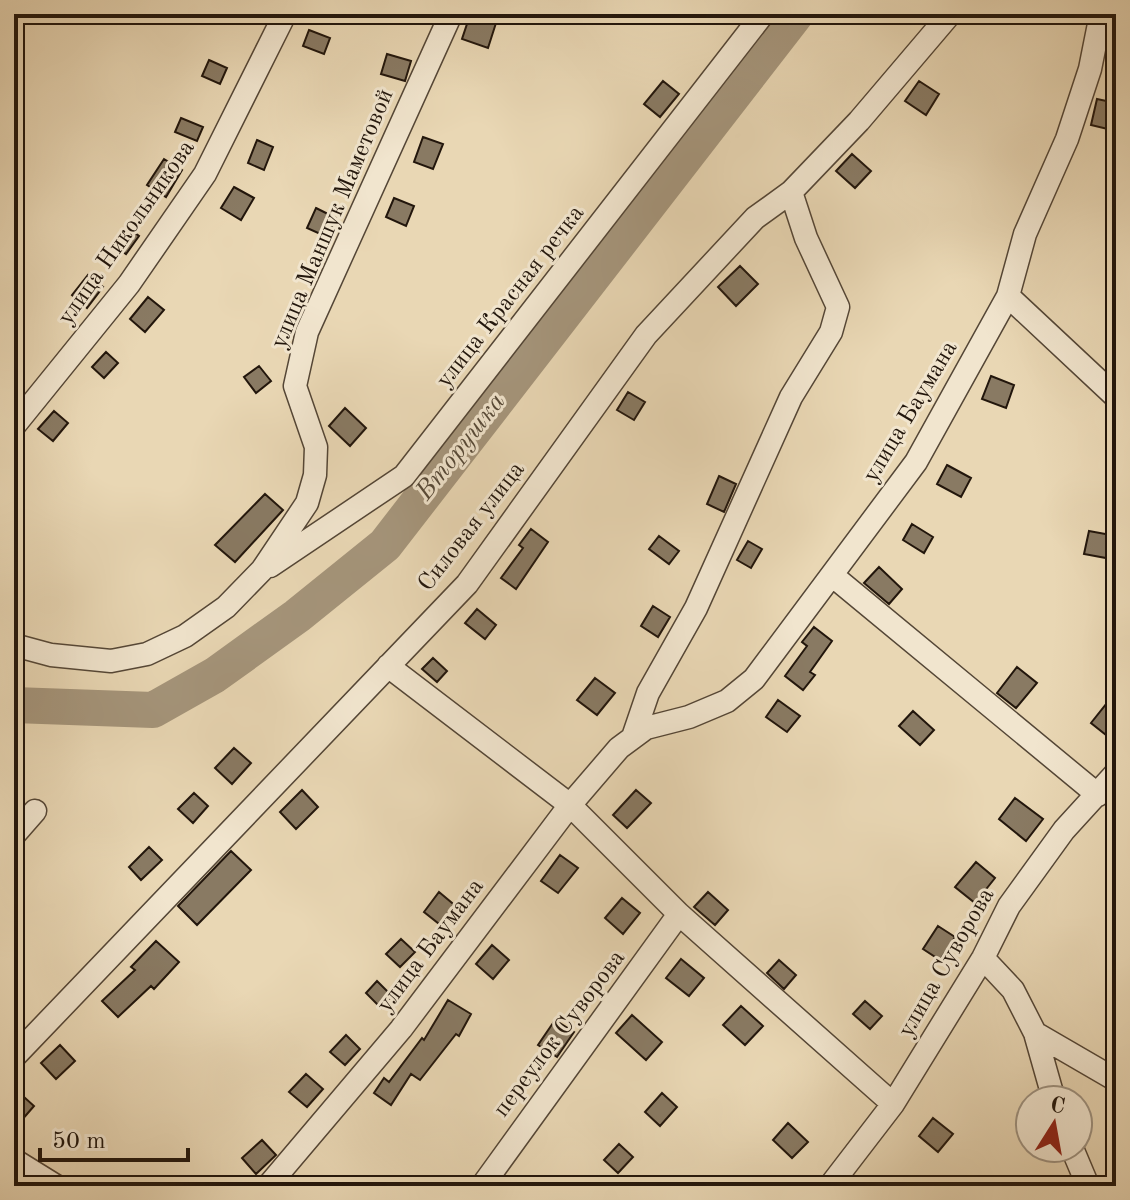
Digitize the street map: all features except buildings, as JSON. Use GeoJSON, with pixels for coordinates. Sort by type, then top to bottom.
{"type":"FeatureCollection","features":[{"type":"Feature","properties":{"kind":"street","name":"улица Никольникова"},"geometry":{"type":"LineString","coordinates":[[14,426],[129,284],[205,174],[285,14]]}},
{"type":"Feature","properties":{"kind":"street","name":"улица Маншук Маметовой"},"geometry":{"type":"LineString","coordinates":[[14,645],[51,655],[111,661],[147,654],[185,636],[226,607],[262,570],[307,503],[315,475],[316,447],[295,386],[307,332],[451,14]]}},
{"type":"Feature","properties":{"kind":"street","name":"улица Красная речка"},"geometry":{"type":"LineString","coordinates":[[262,570],[404,476],[763,14]]}},
{"type":"Feature","properties":{"kind":"street","name":"Силовая улица"},"geometry":{"type":"LineString","coordinates":[[14,1057],[467,584],[646,335],[755,218],[791,192],[869,109],[950,14]]}},
{"type":"Feature","properties":{"kind":"street","name":"улица Баумана"},"geometry":{"type":"LineString","coordinates":[[268,1186],[401,1029],[570,805],[619,748],[646,728],[689,717],[727,701],[754,679],[916,462],[1008,296],[1025,234],[1072,125],[1090,69],[1101,14]]}},
{"type":"Feature","properties":{"kind":"street","name":"улица Баумана"},"geometry":{"type":"LineString","coordinates":[[633,737],[648,693],[696,608],[791,397],[831,332],[838,307],[806,238],[791,192]]}},
{"type":"Feature","properties":{"kind":"street"},"geometry":{"type":"LineString","coordinates":[[1008,296],[1116,397]]}},
{"type":"Feature","properties":{"kind":"street"},"geometry":{"type":"LineString","coordinates":[[833,576],[1098,795]]}},
{"type":"Feature","properties":{"kind":"street"},"geometry":{"type":"LineString","coordinates":[[388,666],[570,805],[679,914],[893,1104]]}},
{"type":"Feature","properties":{"kind":"street","name":"улица Суворова"},"geometry":{"type":"LineString","coordinates":[[830,1186],[893,1104],[983,958],[1009,906],[1064,830],[1116,773]]}},
{"type":"Feature","properties":{"kind":"street"},"geometry":{"type":"LineString","coordinates":[[14,835],[35,811]]}},
{"type":"Feature","properties":{"kind":"street","name":"переулок Суворова"},"geometry":{"type":"LineString","coordinates":[[482,1186],[679,914]]}},
{"type":"Feature","properties":{"kind":"street"},"geometry":{"type":"LineString","coordinates":[[983,958],[1013,990],[1035,1033],[1049,1084]]}},
{"type":"Feature","properties":{"kind":"street"},"geometry":{"type":"LineString","coordinates":[[1035,1033],[1116,1080]]}},
{"type":"Feature","properties":{"kind":"street"},"geometry":{"type":"LineString","coordinates":[[14,1160],[56,1186]]}},
{"type":"Feature","properties":{"kind":"street"},"geometry":{"type":"LineString","coordinates":[[1079,1164],[1088,1186]]}},
{"type":"Feature","properties":{"kind":"waterway","name":"Вторушка"},"geometry":{"type":"LineString","coordinates":[[14,705],[153,710],[215,675],[297,616],[385,545],[796,14]]}}]}
